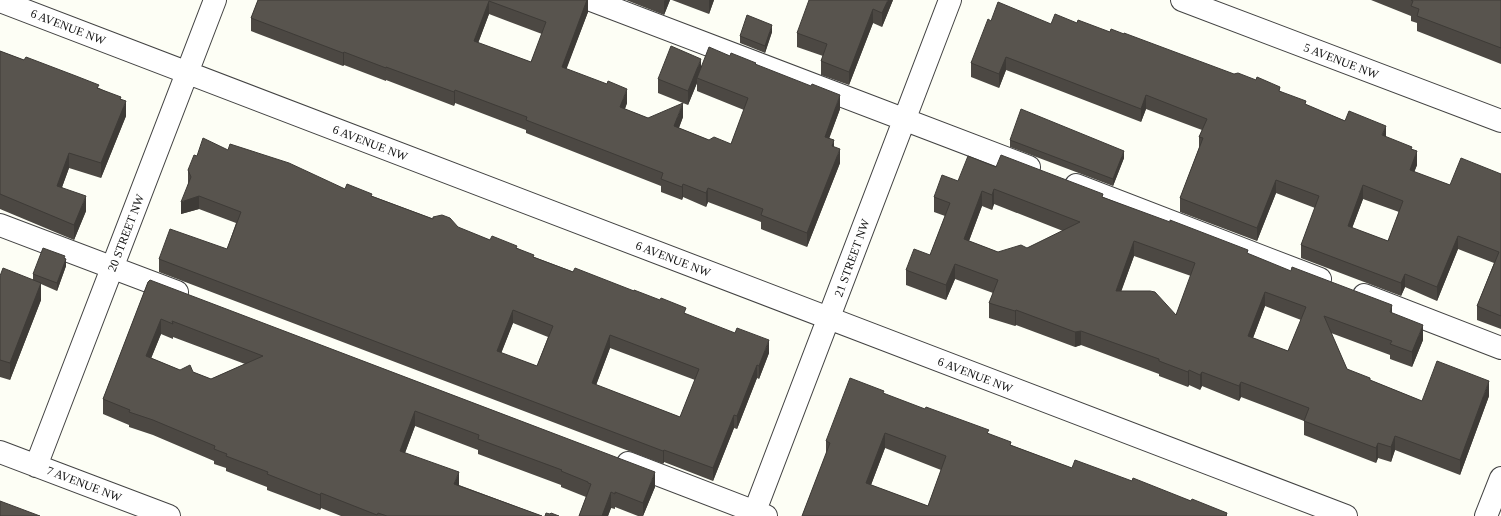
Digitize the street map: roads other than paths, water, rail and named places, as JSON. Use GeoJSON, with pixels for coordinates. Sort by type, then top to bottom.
{"type":"FeatureCollection","features":[{"type":"Feature","properties":{"kind":"street","name":"20 STREET NW"},"geometry":{"type":"LineString","coordinates":[[36,466],[215,0]]}},
{"type":"Feature","properties":{"kind":"street"},"geometry":{"type":"LineString","coordinates":[[591,0],[1501,348]]}},
{"type":"Feature","properties":{"kind":"street","name":"21 STREET NW"},"geometry":{"type":"LineString","coordinates":[[758,515],[829,319],[950,0]]}},
{"type":"Feature","properties":{"kind":"street","name":"5 AVENUE NW"},"geometry":{"type":"LineString","coordinates":[[1182,0],[1501,121]]}},
{"type":"Feature","properties":{"kind":"street","name":"6 AVENUE NW"},"geometry":{"type":"LineString","coordinates":[[0,1],[187,74],[1346,516]]}},
{"type":"Feature","properties":{"kind":"street"},"geometry":{"type":"LineString","coordinates":[[0,225],[194,298]]}},
{"type":"Feature","properties":{"kind":"street","name":"7 AVENUE NW"},"geometry":{"type":"LineString","coordinates":[[0,452],[169,516]]}},
{"type":"Feature","properties":{"kind":"street"},"geometry":{"type":"LineString","coordinates":[[609,456],[758,515]]}},
{"type":"Feature","properties":{"kind":"street"},"geometry":{"type":"LineString","coordinates":[[1486,516],[1501,478]]}}]}
